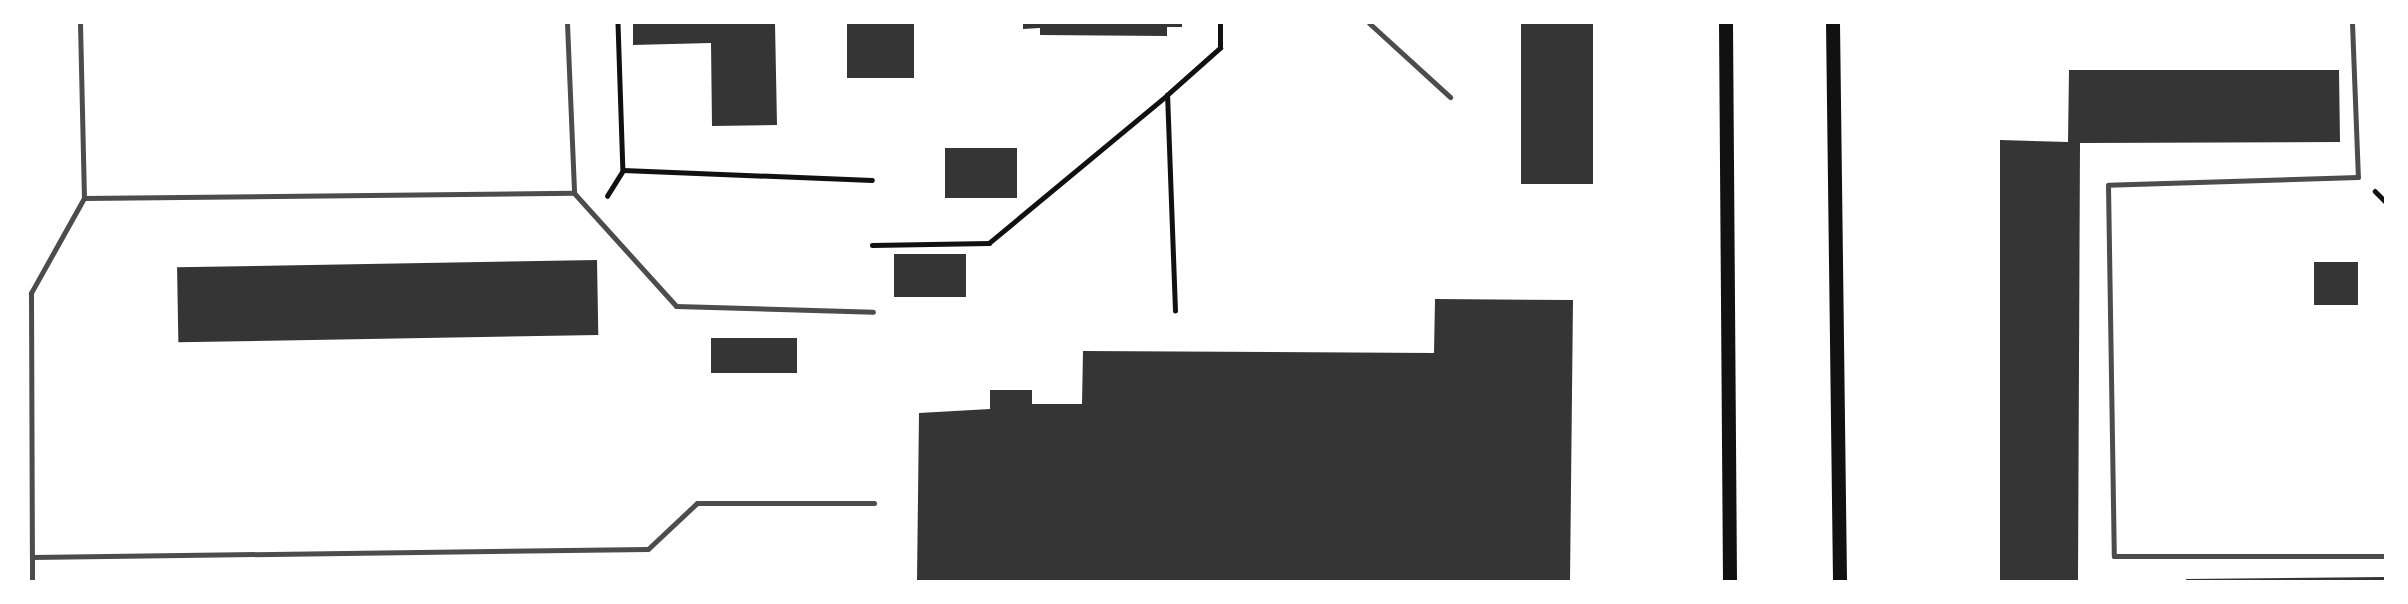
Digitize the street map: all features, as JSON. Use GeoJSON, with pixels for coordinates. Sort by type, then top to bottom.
{"type":"FeatureCollection","features":[{"type":"Feature","properties":{"kind":"main road"},"geometry":{"type":"LineString","coordinates":[[1726,23],[1730,581]]}},
{"type":"Feature","properties":{"kind":"main road"},"geometry":{"type":"LineString","coordinates":[[1833,23],[1840,581]]}},
{"type":"Feature","properties":{"kind":"lane"},"geometry":{"type":"LineString","coordinates":[[32,581],[31,293],[84,198],[80,23]]}},
{"type":"Feature","properties":{"kind":"lane"},"geometry":{"type":"LineString","coordinates":[[567,23],[574,193],[676,306],[873,312]]}},
{"type":"Feature","properties":{"kind":"lane"},"geometry":{"type":"LineString","coordinates":[[1369,23],[1450,97]]}},
{"type":"Feature","properties":{"kind":"lane"},"geometry":{"type":"LineString","coordinates":[[2352,23],[2358,177],[2108,185],[2114,556],[2385,556]]}},
{"type":"Feature","properties":{"kind":"lane"},"geometry":{"type":"LineString","coordinates":[[84,198],[574,193]]}},
{"type":"Feature","properties":{"kind":"lane"},"geometry":{"type":"LineString","coordinates":[[32,557],[648,549],[697,503],[874,503]]}},
{"type":"Feature","properties":{"kind":"path"},"geometry":{"type":"LineString","coordinates":[[595,216],[623,170],[618,23]]}},
{"type":"Feature","properties":{"kind":"path"},"geometry":{"type":"LineString","coordinates":[[872,245],[989,243],[1220,48],[1220,23]]}},
{"type":"Feature","properties":{"kind":"path"},"geometry":{"type":"LineString","coordinates":[[1167,95],[1175,311]]}},
{"type":"Feature","properties":{"kind":"path"},"geometry":{"type":"LineString","coordinates":[[623,170],[872,180]]}},
{"type":"Feature","properties":{"kind":"building"},"geometry":{"type":"Polygon","coordinates":[[[633,23],[775,23],[777,125],[712,126],[711,43],[633,45],[633,23]]]}},
{"type":"Feature","properties":{"kind":"building"},"geometry":{"type":"Polygon","coordinates":[[[847,23],[914,23],[914,78],[847,78],[847,23]]]}},
{"type":"Feature","properties":{"kind":"building"},"geometry":{"type":"Polygon","coordinates":[[[1023,23],[1182,23],[1182,27],[1167,27],[1167,36],[1040,35],[1040,28],[1023,29],[1023,23]]]}},
{"type":"Feature","properties":{"kind":"building"},"geometry":{"type":"Polygon","coordinates":[[[1521,23],[1593,23],[1593,184],[1521,184],[1521,23]]]}},
{"type":"Feature","properties":{"kind":"building"},"geometry":{"type":"Polygon","coordinates":[[[2069,70],[2339,70],[2340,142],[2080,143],[2078,581],[2000,581],[2000,140],[2068,142],[2069,70]]]}},
{"type":"Feature","properties":{"kind":"building"},"geometry":{"type":"Polygon","coordinates":[[[945,148],[1017,148],[1017,198],[945,198],[945,148]]]}},
{"type":"Feature","properties":{"kind":"building"},"geometry":{"type":"Polygon","coordinates":[[[894,254],[966,254],[966,297],[894,297],[894,254]]]}},
{"type":"Feature","properties":{"kind":"building"},"geometry":{"type":"Polygon","coordinates":[[[597,260],[598,335],[178,342],[177,267],[597,260]]]}},
{"type":"Feature","properties":{"kind":"building"},"geometry":{"type":"Polygon","coordinates":[[[2314,262],[2358,262],[2358,305],[2314,305],[2314,262]]]}},
{"type":"Feature","properties":{"kind":"building"},"geometry":{"type":"Polygon","coordinates":[[[1435,299],[1573,300],[1570,581],[917,581],[919,413],[990,409],[990,390],[1032,390],[1032,404],[1082,404],[1083,351],[1434,353],[1435,299]]]}},
{"type":"Feature","properties":{"kind":"building"},"geometry":{"type":"Polygon","coordinates":[[[711,338],[797,338],[797,373],[711,373],[711,338]]]}},
{"type":"Feature","properties":{"kind":"building"},"geometry":{"type":"Polygon","coordinates":[[[2385,577],[2385,581],[2186,581],[2186,579],[2385,577]]]}}]}
